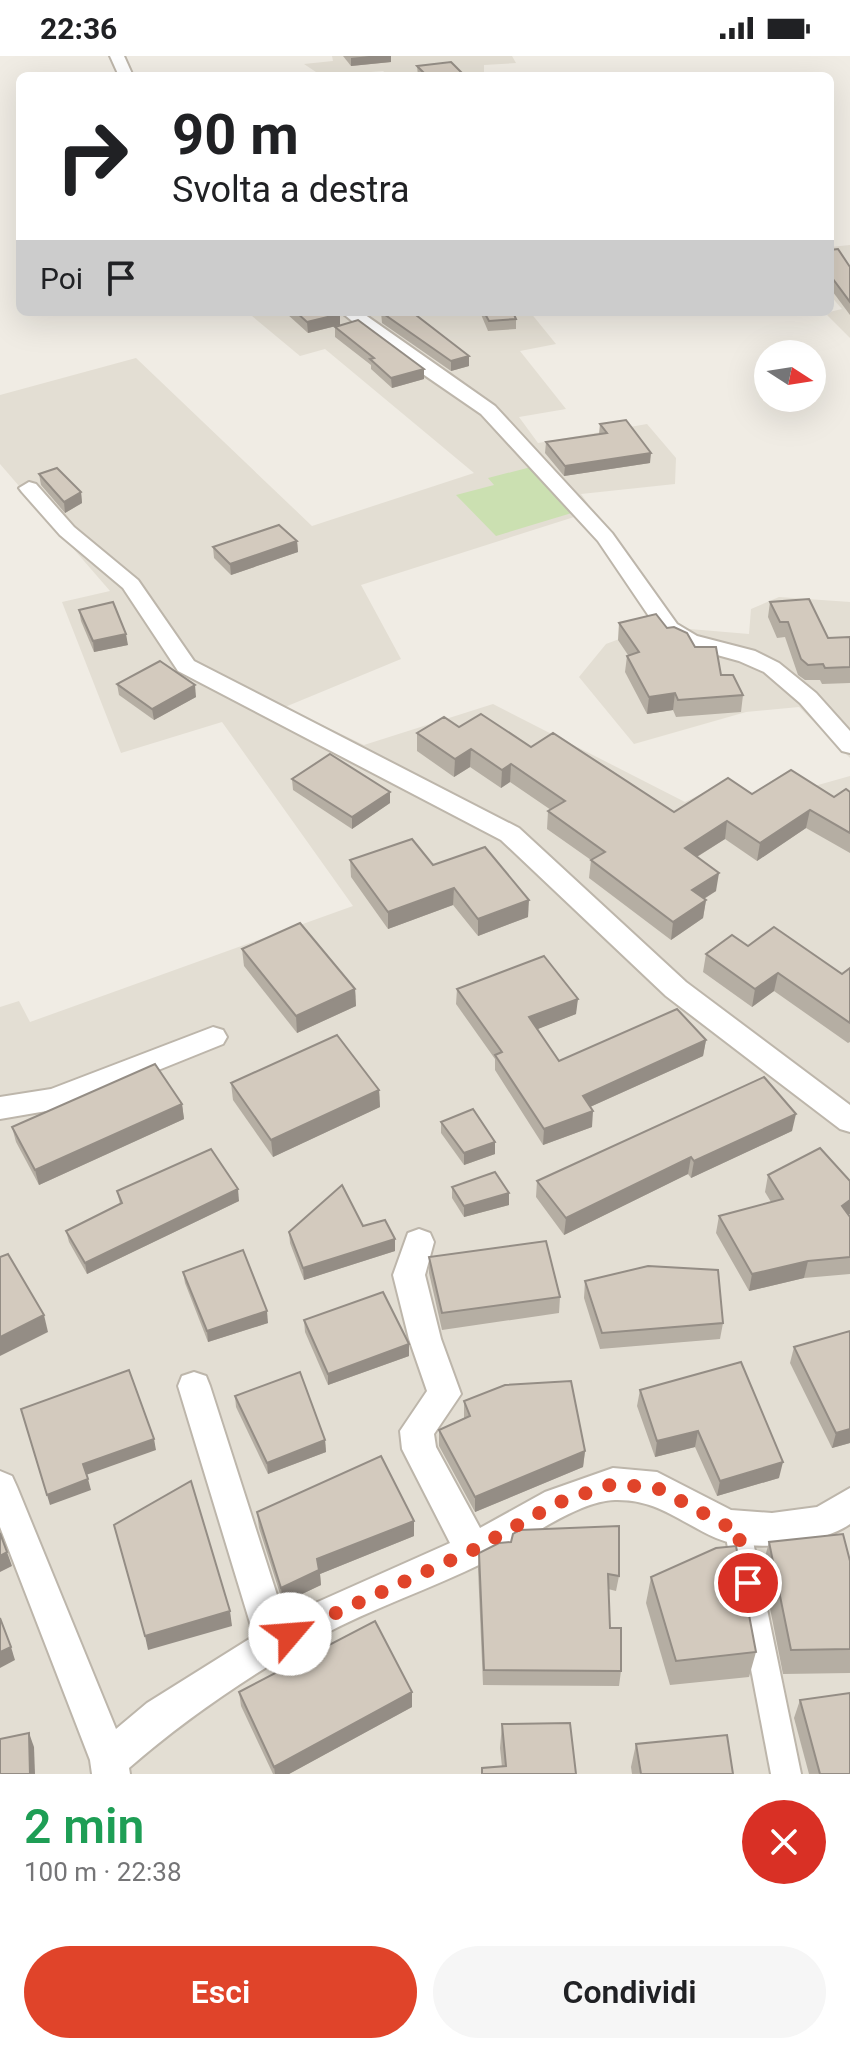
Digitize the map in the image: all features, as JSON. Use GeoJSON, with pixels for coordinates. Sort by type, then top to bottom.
{"type":"FeatureCollection","features":[{"type":"Feature","properties":{"kind":"street"},"geometry":{"type":"LineString","coordinates":[[355,316],[488,410],[605,537],[669,629],[677,635],[740,653],[771,667],[850,746]]}},
{"type":"Feature","properties":{"kind":"street"},"geometry":{"type":"LineString","coordinates":[[29,488],[67,531],[131,584],[186,666],[510,834],[676,989],[850,1121]]}},
{"type":"Feature","properties":{"kind":"street"},"geometry":{"type":"LineString","coordinates":[[0,1108],[54,1100],[213,1037]]}},
{"type":"Feature","properties":{"kind":"street"},"geometry":{"type":"LineString","coordinates":[[419,1242],[409,1275],[425,1339],[444,1394],[417,1431],[419,1449],[473,1550]]}},
{"type":"Feature","properties":{"kind":"street"},"geometry":{"type":"LineString","coordinates":[[194,1386],[274,1643]]}},
{"type":"Feature","properties":{"kind":"street"},"geometry":{"type":"LineString","coordinates":[[0,1487],[31,1558],[110,1767],[160,1716],[306,1624],[473,1550],[557,1503],[613,1484],[657,1488],[727,1526],[772,1529],[824,1522],[850,1504]]}},
{"type":"Feature","properties":{"kind":"street"},"geometry":{"type":"LineString","coordinates":[[737,1527],[786,1774]]}},
{"type":"Feature","properties":{"kind":"shaded area"},"geometry":{"type":"Polygon","coordinates":[[[332,56],[512,56],[516,63],[484,65],[484,72],[316,72],[304,64],[333,61],[332,56]]]}},
{"type":"Feature","properties":{"kind":"shaded area"},"geometry":{"type":"Polygon","coordinates":[[[850,245],[850,338],[828,316],[834,316],[834,311],[842,309],[834,300],[834,247],[850,245]]]}},
{"type":"Feature","properties":{"kind":"shaded area"},"geometry":{"type":"Polygon","coordinates":[[[252,316],[533,316],[556,344],[520,351],[566,409],[519,417],[538,443],[647,424],[676,458],[675,484],[581,494],[593,511],[361,585],[401,659],[285,707],[364,745],[493,704],[685,802],[709,790],[747,805],[850,776],[850,1774],[0,1774],[0,1007],[19,1001],[30,1022],[353,906],[222,722],[121,753],[62,602],[110,591],[0,464],[0,395],[136,358],[312,526],[474,473],[325,349],[300,356],[252,316]]]}},
{"type":"Feature","properties":{"kind":"shaded area"},"geometry":{"type":"Polygon","coordinates":[[[779,597],[850,602],[850,758],[799,707],[746,712],[634,744],[579,677],[606,644],[654,626],[749,634],[751,609],[779,597]]]}},
{"type":"Feature","properties":{"kind":"green space"},"geometry":{"type":"Polygon","coordinates":[[[531,467],[575,512],[496,536],[456,495],[494,485],[488,478],[531,467]]]}},
{"type":"Feature","properties":{"kind":"building"},"geometry":{"type":"Polygon","coordinates":[[[451,62],[461,72],[423,72],[417,66],[451,62]]]}},
{"type":"Feature","properties":{"kind":"building"},"geometry":{"type":"Polygon","coordinates":[[[838,249],[850,267],[850,302],[834,280],[834,250],[838,249]]]}},
{"type":"Feature","properties":{"kind":"building"},"geometry":{"type":"Polygon","coordinates":[[[300,316],[332,316],[307,322],[300,316]]]}},
{"type":"Feature","properties":{"kind":"building"},"geometry":{"type":"Polygon","coordinates":[[[387,316],[417,316],[469,356],[451,361],[387,316]]]}},
{"type":"Feature","properties":{"kind":"building"},"geometry":{"type":"Polygon","coordinates":[[[486,316],[515,316],[516,319],[489,321],[486,316]]]}},
{"type":"Feature","properties":{"kind":"building"},"geometry":{"type":"Polygon","coordinates":[[[358,320],[424,369],[391,378],[370,359],[374,358],[335,327],[358,320]]]}},
{"type":"Feature","properties":{"kind":"building"},"geometry":{"type":"Polygon","coordinates":[[[626,420],[651,453],[565,466],[546,442],[607,433],[600,424],[626,420]]]}},
{"type":"Feature","properties":{"kind":"building"},"geometry":{"type":"Polygon","coordinates":[[[57,468],[81,492],[64,502],[39,474],[57,468]]]}},
{"type":"Feature","properties":{"kind":"building"},"geometry":{"type":"Polygon","coordinates":[[[279,525],[297,541],[230,564],[213,547],[279,525]]]}},
{"type":"Feature","properties":{"kind":"building"},"geometry":{"type":"Polygon","coordinates":[[[809,599],[828,638],[850,637],[850,667],[808,665],[801,659],[788,622],[780,622],[770,602],[809,599]]]}},
{"type":"Feature","properties":{"kind":"building"},"geometry":{"type":"Polygon","coordinates":[[[113,602],[126,634],[93,641],[79,610],[113,602]]]}},
{"type":"Feature","properties":{"kind":"building"},"geometry":{"type":"Polygon","coordinates":[[[656,614],[667,628],[674,627],[687,633],[695,647],[716,647],[721,675],[733,675],[743,695],[678,700],[675,693],[649,697],[627,656],[639,652],[619,623],[656,614]]]}},
{"type":"Feature","properties":{"kind":"building"},"geometry":{"type":"Polygon","coordinates":[[[160,661],[195,685],[152,709],[117,684],[160,661]]]}},
{"type":"Feature","properties":{"kind":"building"},"geometry":{"type":"Polygon","coordinates":[[[481,714],[531,747],[553,733],[674,812],[728,778],[752,794],[791,770],[834,797],[846,789],[850,792],[850,833],[810,810],[760,843],[727,821],[685,848],[719,873],[692,890],[706,900],[673,922],[591,860],[605,852],[548,811],[565,801],[511,764],[502,770],[471,749],[455,759],[417,733],[444,717],[459,727],[481,714]]]}},
{"type":"Feature","properties":{"kind":"building"},"geometry":{"type":"Polygon","coordinates":[[[330,754],[390,792],[352,817],[292,779],[330,754]]]}},
{"type":"Feature","properties":{"kind":"building"},"geometry":{"type":"Polygon","coordinates":[[[412,839],[433,865],[485,847],[529,900],[478,919],[454,888],[388,912],[350,860],[412,839]]]}},
{"type":"Feature","properties":{"kind":"building"},"geometry":{"type":"Polygon","coordinates":[[[300,923],[355,989],[296,1016],[242,949],[300,923]]]}},
{"type":"Feature","properties":{"kind":"building"},"geometry":{"type":"Polygon","coordinates":[[[774,927],[842,974],[850,968],[850,1023],[778,973],[755,989],[706,954],[732,935],[748,946],[774,927]]]}},
{"type":"Feature","properties":{"kind":"building"},"geometry":{"type":"Polygon","coordinates":[[[544,956],[578,999],[529,1017],[559,1061],[677,1009],[706,1040],[583,1096],[593,1111],[544,1129],[495,1055],[502,1052],[457,989],[544,956]]]}},
{"type":"Feature","properties":{"kind":"building"},"geometry":{"type":"Polygon","coordinates":[[[337,1035],[379,1090],[271,1140],[231,1083],[337,1035]]]}},
{"type":"Feature","properties":{"kind":"building"},"geometry":{"type":"Polygon","coordinates":[[[155,1064],[182,1104],[35,1170],[12,1127],[155,1064]]]}},
{"type":"Feature","properties":{"kind":"building"},"geometry":{"type":"Polygon","coordinates":[[[764,1077],[796,1114],[694,1161],[691,1157],[566,1218],[537,1181],[764,1077]]]}},
{"type":"Feature","properties":{"kind":"building"},"geometry":{"type":"Polygon","coordinates":[[[473,1109],[495,1142],[464,1153],[441,1122],[473,1109]]]}},
{"type":"Feature","properties":{"kind":"building"},"geometry":{"type":"Polygon","coordinates":[[[820,1148],[850,1181],[850,1200],[842,1206],[850,1217],[850,1257],[808,1261],[752,1274],[719,1216],[783,1199],[768,1175],[820,1148]]]}},
{"type":"Feature","properties":{"kind":"building"},"geometry":{"type":"Polygon","coordinates":[[[211,1149],[238,1189],[85,1263],[66,1231],[122,1203],[117,1191],[211,1149]]]}},
{"type":"Feature","properties":{"kind":"building"},"geometry":{"type":"Polygon","coordinates":[[[495,1172],[509,1193],[464,1206],[452,1187],[495,1172]]]}},
{"type":"Feature","properties":{"kind":"building"},"geometry":{"type":"Polygon","coordinates":[[[342,1185],[363,1226],[385,1220],[395,1239],[303,1268],[289,1232],[342,1185]]]}},
{"type":"Feature","properties":{"kind":"building"},"geometry":{"type":"Polygon","coordinates":[[[546,1241],[560,1297],[442,1313],[429,1257],[546,1241]]]}},
{"type":"Feature","properties":{"kind":"building"},"geometry":{"type":"Polygon","coordinates":[[[243,1250],[267,1311],[207,1331],[183,1272],[243,1250]]]}},
{"type":"Feature","properties":{"kind":"building"},"geometry":{"type":"Polygon","coordinates":[[[8,1254],[44,1315],[0,1337],[0,1257],[8,1254]]]}},
{"type":"Feature","properties":{"kind":"building"},"geometry":{"type":"Polygon","coordinates":[[[648,1266],[718,1270],[723,1323],[602,1333],[585,1281],[648,1266]]]}},
{"type":"Feature","properties":{"kind":"building"},"geometry":{"type":"Polygon","coordinates":[[[383,1292],[409,1344],[328,1374],[304,1320],[383,1292]]]}},
{"type":"Feature","properties":{"kind":"building"},"geometry":{"type":"Polygon","coordinates":[[[850,1331],[850,1429],[836,1433],[794,1347],[850,1331]]]}},
{"type":"Feature","properties":{"kind":"building"},"geometry":{"type":"Polygon","coordinates":[[[741,1362],[783,1462],[720,1481],[698,1431],[657,1441],[640,1390],[741,1362]]]}},
{"type":"Feature","properties":{"kind":"building"},"geometry":{"type":"Polygon","coordinates":[[[129,1370],[154,1439],[83,1464],[88,1479],[47,1495],[21,1409],[129,1370]]]}},
{"type":"Feature","properties":{"kind":"building"},"geometry":{"type":"Polygon","coordinates":[[[300,1372],[325,1440],[267,1463],[235,1396],[300,1372]]]}},
{"type":"Feature","properties":{"kind":"building"},"geometry":{"type":"Polygon","coordinates":[[[571,1381],[585,1451],[475,1497],[439,1430],[470,1416],[464,1401],[505,1385],[571,1381]]]}},
{"type":"Feature","properties":{"kind":"building"},"geometry":{"type":"Polygon","coordinates":[[[381,1456],[414,1521],[317,1559],[319,1570],[281,1588],[257,1512],[381,1456]]]}},
{"type":"Feature","properties":{"kind":"building"},"geometry":{"type":"Polygon","coordinates":[[[191,1481],[230,1611],[145,1636],[114,1525],[191,1481]]]}},
{"type":"Feature","properties":{"kind":"building"},"geometry":{"type":"Polygon","coordinates":[[[619,1526],[619,1576],[608,1574],[610,1628],[621,1628],[621,1671],[484,1670],[479,1553],[499,1543],[511,1542],[513,1534],[520,1530],[619,1526]]]}},
{"type":"Feature","properties":{"kind":"building"},"geometry":{"type":"Polygon","coordinates":[[[0,1533],[7,1552],[0,1556],[0,1533]]]}},
{"type":"Feature","properties":{"kind":"building"},"geometry":{"type":"Polygon","coordinates":[[[843,1534],[850,1561],[850,1649],[791,1650],[769,1542],[843,1534]]]}},
{"type":"Feature","properties":{"kind":"building"},"geometry":{"type":"Polygon","coordinates":[[[736,1546],[756,1652],[676,1661],[651,1577],[716,1548],[736,1546]]]}},
{"type":"Feature","properties":{"kind":"building"},"geometry":{"type":"Polygon","coordinates":[[[0,1618],[11,1647],[0,1652],[0,1618]]]}},
{"type":"Feature","properties":{"kind":"building"},"geometry":{"type":"Polygon","coordinates":[[[375,1621],[412,1692],[274,1767],[239,1692],[375,1621]]]}},
{"type":"Feature","properties":{"kind":"building"},"geometry":{"type":"Polygon","coordinates":[[[850,1693],[850,1774],[820,1774],[800,1700],[850,1693]]]}},
{"type":"Feature","properties":{"kind":"building"},"geometry":{"type":"Polygon","coordinates":[[[570,1723],[576,1774],[482,1774],[482,1768],[506,1766],[502,1724],[570,1723]]]}},
{"type":"Feature","properties":{"kind":"building"},"geometry":{"type":"Polygon","coordinates":[[[29,1733],[30,1774],[0,1774],[0,1739],[29,1733]]]}},
{"type":"Feature","properties":{"kind":"building"},"geometry":{"type":"Polygon","coordinates":[[[727,1735],[733,1774],[641,1774],[636,1744],[727,1735]]]}},
{"type":"Feature","properties":{"kind":"route"},"geometry":{"type":"LineString","coordinates":[[290,1634],[306,1624],[473,1550],[557,1503],[613,1484],[657,1488],[727,1526],[737,1527],[748,1583]]}}]}
